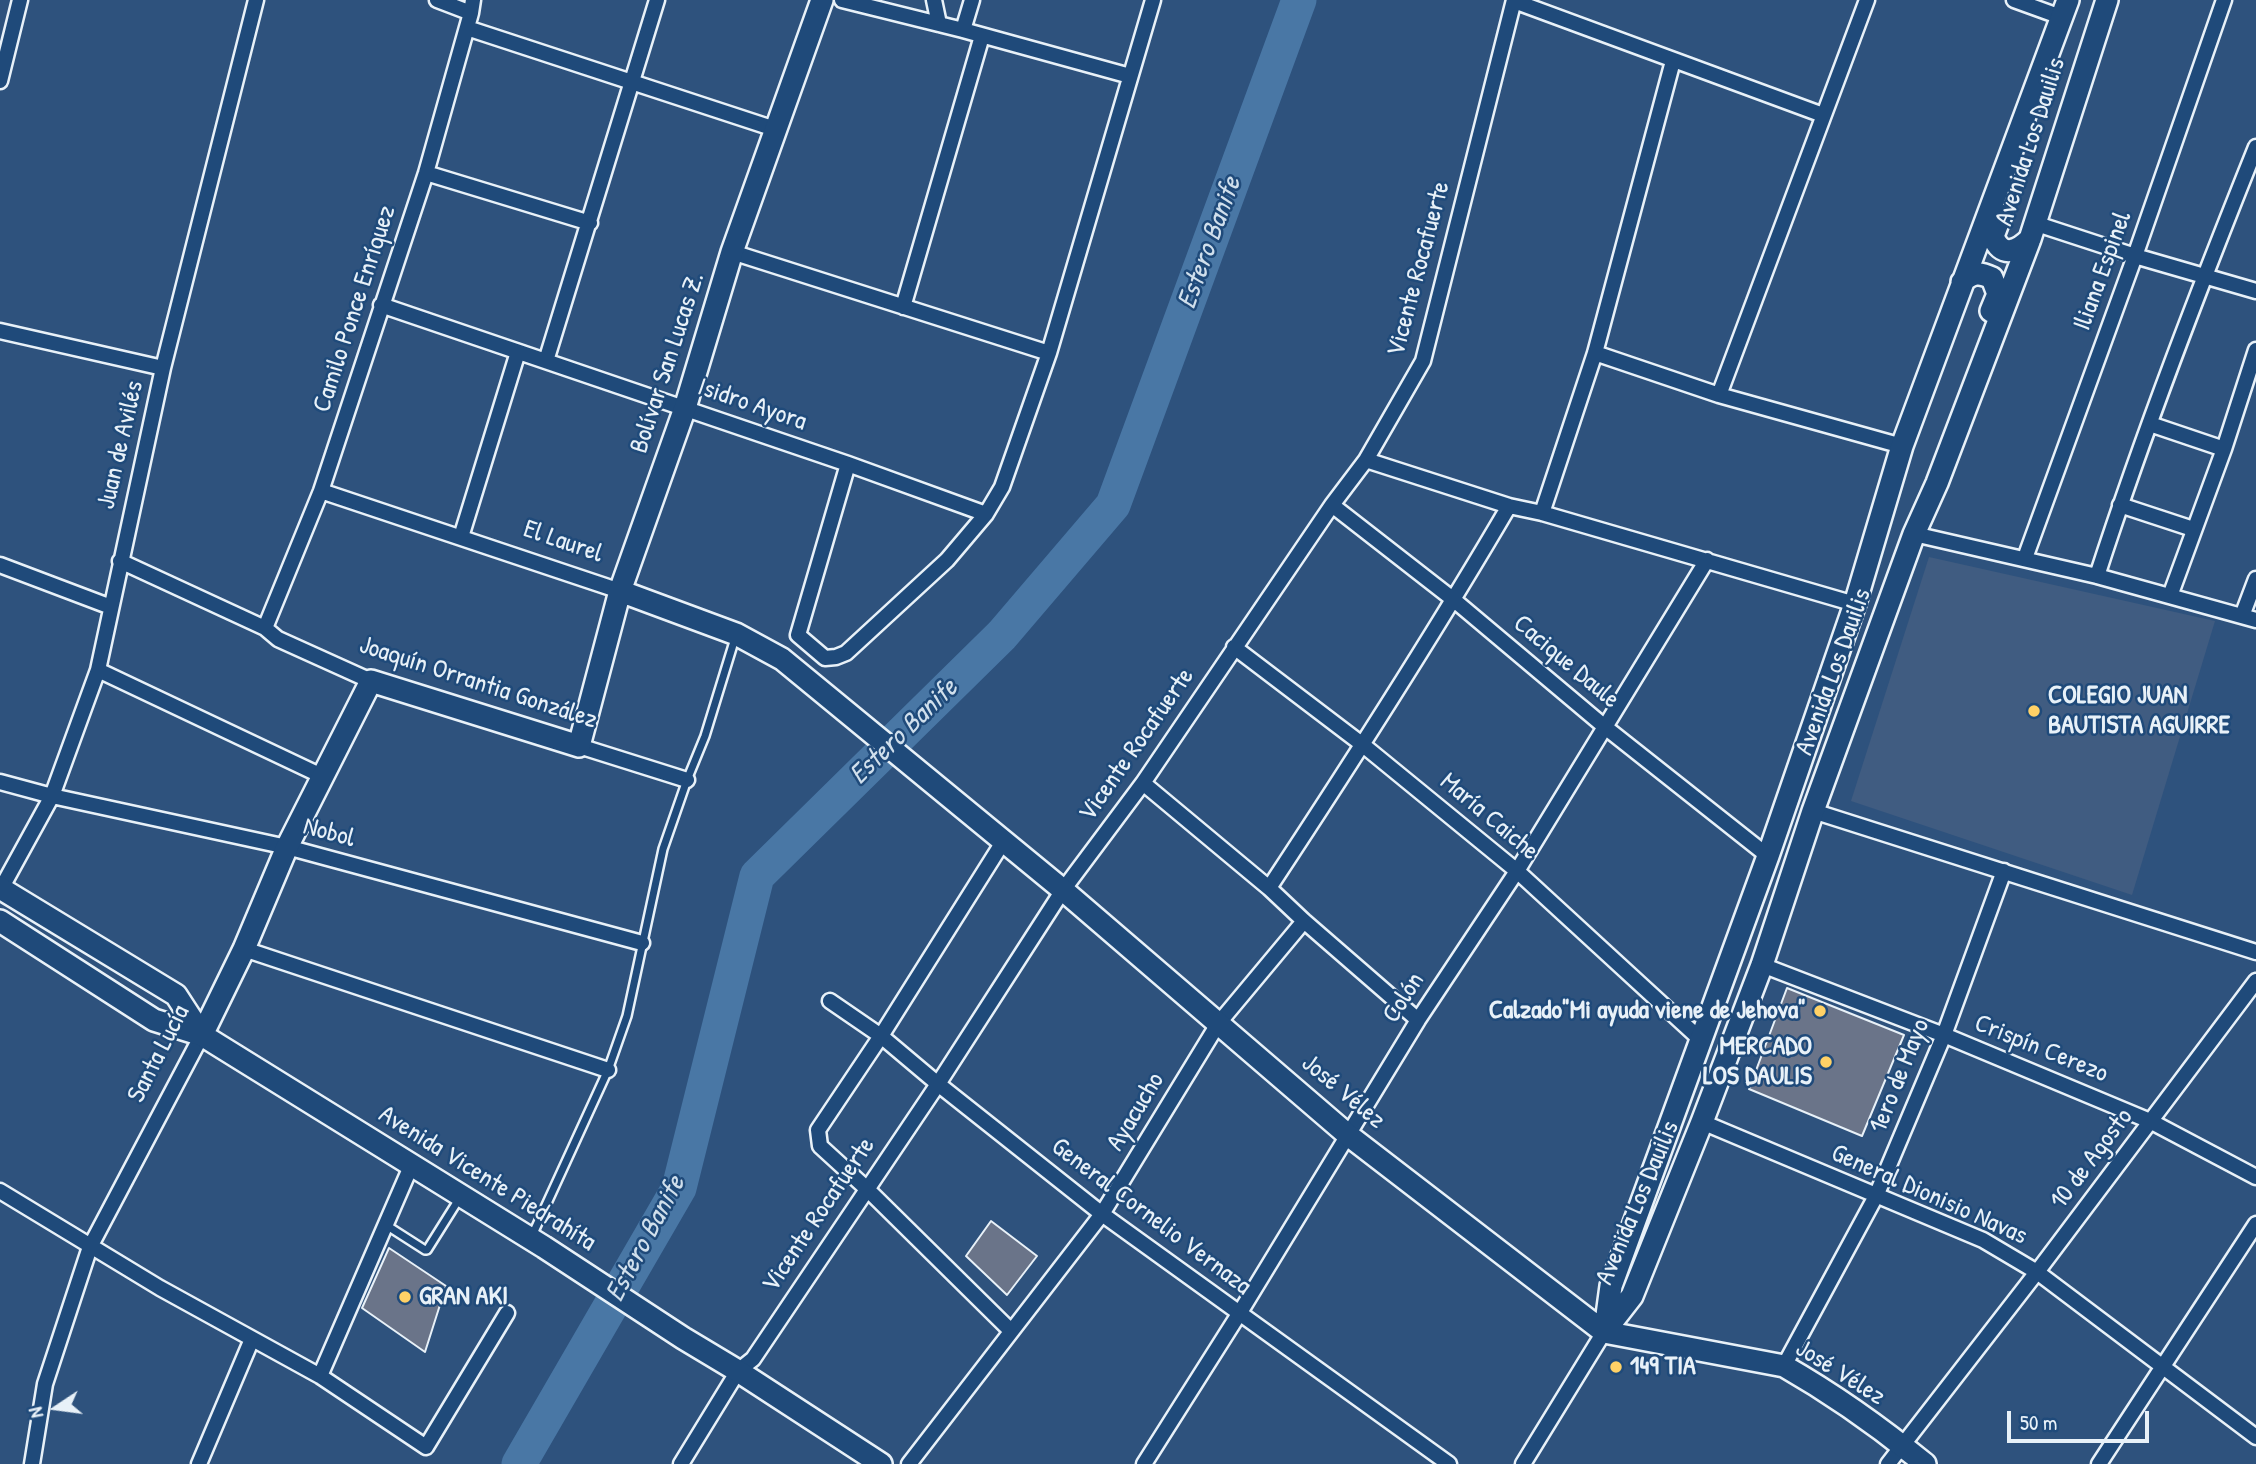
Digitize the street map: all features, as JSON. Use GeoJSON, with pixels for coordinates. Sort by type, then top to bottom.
{"type":"FeatureCollection","features":[{"type":"Feature","properties":{"kind":"street"},"geometry":{"type":"LineString","coordinates":[[0,81],[20,0]]}},
{"type":"Feature","properties":{"kind":"street","name":"Juan de Avilés"},"geometry":{"type":"LineString","coordinates":[[1,888],[52,796],[97,670],[163,369],[256,0]]}},
{"type":"Feature","properties":{"kind":"street"},"geometry":{"type":"LineString","coordinates":[[437,0],[472,7]]}},
{"type":"Feature","properties":{"kind":"street"},"geometry":{"type":"LineString","coordinates":[[546,361],[657,0]]}},
{"type":"Feature","properties":{"kind":"street","name":"Bolívar San Lucas Z."},"geometry":{"type":"LineString","coordinates":[[579,746],[620,591],[685,408],[732,252],[822,0]]}},
{"type":"Feature","properties":{"kind":"street"},"geometry":{"type":"LineString","coordinates":[[842,0],[1130,76]]}},
{"type":"Feature","properties":{"kind":"street"},"geometry":{"type":"LineString","coordinates":[[934,0],[939,24]]}},
{"type":"Feature","properties":{"kind":"street"},"geometry":{"type":"LineString","coordinates":[[963,30],[972,0]]}},
{"type":"Feature","properties":{"kind":"street"},"geometry":{"type":"LineString","coordinates":[[848,464],[798,635],[825,658],[846,653],[947,560],[986,514],[1002,487],[1049,353],[1153,0]]}},
{"type":"Feature","properties":{"kind":"street"},"geometry":{"type":"LineString","coordinates":[[1514,0],[1823,115]]}},
{"type":"Feature","properties":{"kind":"street","name":"Vicente Rocafuerte"},"geometry":{"type":"LineString","coordinates":[[681,1464],[738,1371],[752,1359],[938,1084],[1063,890],[1143,783],[1332,505],[1366,460],[1423,361],[1514,0]]}},
{"type":"Feature","properties":{"kind":"street"},"geometry":{"type":"LineString","coordinates":[[1720,395],[1867,0]]}},
{"type":"Feature","properties":{"kind":"street"},"geometry":{"type":"LineString","coordinates":[[2014,0],[2065,8]]}},
{"type":"Feature","properties":{"kind":"street","name":"Avenida Los Dauilis"},"geometry":{"type":"LineString","coordinates":[[1604,1332],[1632,1296],[1762,965],[1813,811],[1914,534],[1937,483],[2032,231],[2107,0]]}},
{"type":"Feature","properties":{"kind":"street","name":"Iliana Espinel"},"geometry":{"type":"LineString","coordinates":[[2025,558],[2135,256],[2224,0]]}},
{"type":"Feature","properties":{"kind":"street","name":"Camilo Ponce Enríquez"},"geometry":{"type":"LineString","coordinates":[[265,628],[321,491],[426,173],[472,7]]}},
{"type":"Feature","properties":{"kind":"street","name":"Avenida Los Dauilis"},"geometry":{"type":"LineString","coordinates":[[1604,1332],[1611,1286],[1768,856],[1855,604],[1902,446],[2065,8]]}},
{"type":"Feature","properties":{"kind":"street"},"geometry":{"type":"LineString","coordinates":[[467,28],[775,129]]}},
{"type":"Feature","properties":{"kind":"street"},"geometry":{"type":"LineString","coordinates":[[903,307],[982,36]]}},
{"type":"Feature","properties":{"kind":"street"},"geometry":{"type":"LineString","coordinates":[[2048,52],[2046,85],[1993,236],[1997,244],[2012,251],[2019,250],[2032,231],[2135,256],[2256,291]]}},
{"type":"Feature","properties":{"kind":"street"},"geometry":{"type":"LineString","coordinates":[[1542,513],[1595,353],[1673,61]]}},
{"type":"Feature","properties":{"kind":"street"},"geometry":{"type":"LineString","coordinates":[[2097,576],[2120,505],[2204,277],[2256,147]]}},
{"type":"Feature","properties":{"kind":"street"},"geometry":{"type":"LineString","coordinates":[[426,173],[590,223]]}},
{"type":"Feature","properties":{"kind":"street"},"geometry":{"type":"LineString","coordinates":[[732,252],[1049,353]]}},
{"type":"Feature","properties":{"kind":"street"},"geometry":{"type":"LineString","coordinates":[[1937,483],[1947,433],[1998,293],[1992,278],[1982,273],[1969,275],[1962,282]]}},
{"type":"Feature","properties":{"kind":"street","name":"Isidro Ayora"},"geometry":{"type":"LineString","coordinates":[[381,305],[848,464],[986,514]]}},
{"type":"Feature","properties":{"kind":"street"},"geometry":{"type":"LineString","coordinates":[[0,331],[163,369]]}},
{"type":"Feature","properties":{"kind":"street"},"geometry":{"type":"LineString","coordinates":[[2170,596],[2224,449],[2256,350]]}},
{"type":"Feature","properties":{"kind":"street"},"geometry":{"type":"LineString","coordinates":[[461,537],[518,352]]}},
{"type":"Feature","properties":{"kind":"street"},"geometry":{"type":"LineString","coordinates":[[1595,353],[1720,395],[1902,446]]}},
{"type":"Feature","properties":{"kind":"street"},"geometry":{"type":"LineString","coordinates":[[2150,424],[2224,449]]}},
{"type":"Feature","properties":{"kind":"street"},"geometry":{"type":"LineString","coordinates":[[1366,460],[1510,506],[1855,604]]}},
{"type":"Feature","properties":{"kind":"street","name":"El Laurel"},"geometry":{"type":"LineString","coordinates":[[321,491],[620,591],[736,634],[782,659]]}},
{"type":"Feature","properties":{"kind":"street","name":"Cacique Daule"},"geometry":{"type":"LineString","coordinates":[[1332,505],[1454,600],[1605,727],[1768,856]]}},
{"type":"Feature","properties":{"kind":"street"},"geometry":{"type":"LineString","coordinates":[[2120,505],[2193,529]]}},
{"type":"Feature","properties":{"kind":"street"},"geometry":{"type":"LineString","coordinates":[[1269,888],[1363,746],[1510,506]]}},
{"type":"Feature","properties":{"kind":"street"},"geometry":{"type":"LineString","coordinates":[[1914,534],[2097,576],[2249,618],[2256,579]]}},
{"type":"Feature","properties":{"kind":"street","name":"Colón"},"geometry":{"type":"LineString","coordinates":[[1144,1464],[1418,1020],[1517,871],[1707,560]]}},
{"type":"Feature","properties":{"kind":"street","name":"Joaquín Orrantia González"},"geometry":{"type":"LineString","coordinates":[[120,561],[265,628],[278,639],[371,681],[687,780]]}},
{"type":"Feature","properties":{"kind":"street"},"geometry":{"type":"LineString","coordinates":[[0,565],[111,607]]}},
{"type":"Feature","properties":{"kind":"street","name":"María Caiche"},"geometry":{"type":"LineString","coordinates":[[1234,647],[1363,746],[1517,871],[1701,1040]]}},
{"type":"Feature","properties":{"kind":"street","name":"José Vélez"},"geometry":{"type":"LineString","coordinates":[[782,659],[1063,890],[1348,1135],[1604,1332],[1784,1366],[1903,1446],[1925,1464]]}},
{"type":"Feature","properties":{"kind":"street"},"geometry":{"type":"LineString","coordinates":[[97,670],[324,777]]}},
{"type":"Feature","properties":{"kind":"street","name":"Santa Lucía"},"geometry":{"type":"LineString","coordinates":[[32,1464],[45,1384],[90,1247],[244,949],[287,848],[371,681]]}},
{"type":"Feature","properties":{"kind":"street","name":"Nobol"},"geometry":{"type":"LineString","coordinates":[[0,782],[287,848],[642,943]]}},
{"type":"Feature","properties":{"kind":"street"},"geometry":{"type":"LineString","coordinates":[[1143,783],[1269,888],[1418,1020]]}},
{"type":"Feature","properties":{"kind":"street"},"geometry":{"type":"LineString","coordinates":[[1813,811],[2256,952]]}},
{"type":"Feature","properties":{"kind":"street"},"geometry":{"type":"LineString","coordinates":[[1003,842],[881,1036],[818,1129],[820,1146],[1011,1331]]}},
{"type":"Feature","properties":{"kind":"street","name":"1ero de Mayo"},"geometry":{"type":"LineString","coordinates":[[1784,1366],[1876,1196],[1944,1035],[2004,871]]}},
{"type":"Feature","properties":{"kind":"street","name":"Avenida Vicente Piedrahíta"},"geometry":{"type":"LineString","coordinates":[[1,888],[176,995],[201,1035]]}},
{"type":"Feature","properties":{"kind":"street","name":"Avenida Vicente Piedrahíta"},"geometry":{"type":"LineString","coordinates":[[0,921],[155,1020],[201,1035],[412,1164],[881,1464]]}},
{"type":"Feature","properties":{"kind":"street","name":"Ayacucho"},"geometry":{"type":"LineString","coordinates":[[909,1464],[1102,1214],[1218,1024],[1304,921]]}},
{"type":"Feature","properties":{"kind":"street"},"geometry":{"type":"LineString","coordinates":[[244,949],[608,1070]]}},
{"type":"Feature","properties":{"kind":"street","name":"Crispín Cerezo"},"geometry":{"type":"LineString","coordinates":[[1762,965],[1944,1035],[2150,1121],[2256,1177]]}},
{"type":"Feature","properties":{"kind":"street","name":"10 de Agosto"},"geometry":{"type":"LineString","coordinates":[[1888,1464],[2037,1272],[2256,981]]}},
{"type":"Feature","properties":{"kind":"street","name":"General Cornelio Vernaza"},"geometry":{"type":"LineString","coordinates":[[830,1000],[881,1036],[1102,1214],[1449,1464]]}},
{"type":"Feature","properties":{"kind":"street","name":"General Dionisio Navas"},"geometry":{"type":"LineString","coordinates":[[1702,1122],[1983,1240],[2037,1272],[2256,1437]]}},
{"type":"Feature","properties":{"kind":"street"},"geometry":{"type":"LineString","coordinates":[[320,1376],[412,1164]]}},
{"type":"Feature","properties":{"kind":"street"},"geometry":{"type":"LineString","coordinates":[[0,1191],[90,1247],[320,1376],[426,1447],[507,1312]]}},
{"type":"Feature","properties":{"kind":"street"},"geometry":{"type":"LineString","coordinates":[[2099,1464],[2256,1224]]}},
{"type":"Feature","properties":{"kind":"street"},"geometry":{"type":"LineString","coordinates":[[1523,1464],[1604,1332]]}},
{"type":"Feature","properties":{"kind":"street"},"geometry":{"type":"LineString","coordinates":[[199,1464],[252,1339]]}},
{"type":"Feature","properties":{"kind":"lane"},"geometry":{"type":"LineString","coordinates":[[538,1243],[627,1016],[663,849],[705,736],[736,634]]}},
{"type":"Feature","properties":{"kind":"lane"},"geometry":{"type":"LineString","coordinates":[[386,1225],[428,1250],[461,1195]]}},
{"type":"Feature","properties":{"kind":"shaded area","name":"COLEGIO JUAN BAUTISTA AGUIRRE"},"geometry":{"type":"Polygon","coordinates":[[[1929,557],[2215,621],[2132,895],[1851,801],[1929,557]]]}},
{"type":"Feature","properties":{"kind":"building","name":"MERCADO LOS DAULIS"},"geometry":{"type":"Polygon","coordinates":[[[1787,988],[1904,1035],[1862,1136],[1749,1089],[1787,988]]]}},
{"type":"Feature","properties":{"kind":"building"},"geometry":{"type":"Polygon","coordinates":[[[991,1221],[1037,1256],[1007,1295],[966,1256],[991,1221]]]}},
{"type":"Feature","properties":{"kind":"building","name":"GRAN AKI"},"geometry":{"type":"Polygon","coordinates":[[[389,1248],[446,1286],[425,1352],[362,1308],[389,1248]]]}},
{"type":"Feature","properties":{"kind":"waterway","name":"Estero Banife"},"geometry":{"type":"LineString","coordinates":[[519,1464],[679,1188],[757,876],[1002,635],[1113,505],[1299,0]]}},
{"type":"Feature","properties":{"kind":"place","name":"COLEGIO JUAN BAUTISTA AGUIRRE"},"geometry":{"type":"Point","coordinates":[2034,711]}},
{"type":"Feature","properties":{"kind":"place","name":"Calzado\"Mi ayuda viene de Jehova\""},"geometry":{"type":"Point","coordinates":[1820,1011]}},
{"type":"Feature","properties":{"kind":"place","name":"MERCADO LOS DAULIS"},"geometry":{"type":"Point","coordinates":[1826,1062]}},
{"type":"Feature","properties":{"kind":"place","name":"GRAN AKI"},"geometry":{"type":"Point","coordinates":[405,1297]}},
{"type":"Feature","properties":{"kind":"place","name":"149 TIA"},"geometry":{"type":"Point","coordinates":[1616,1367]}}]}
